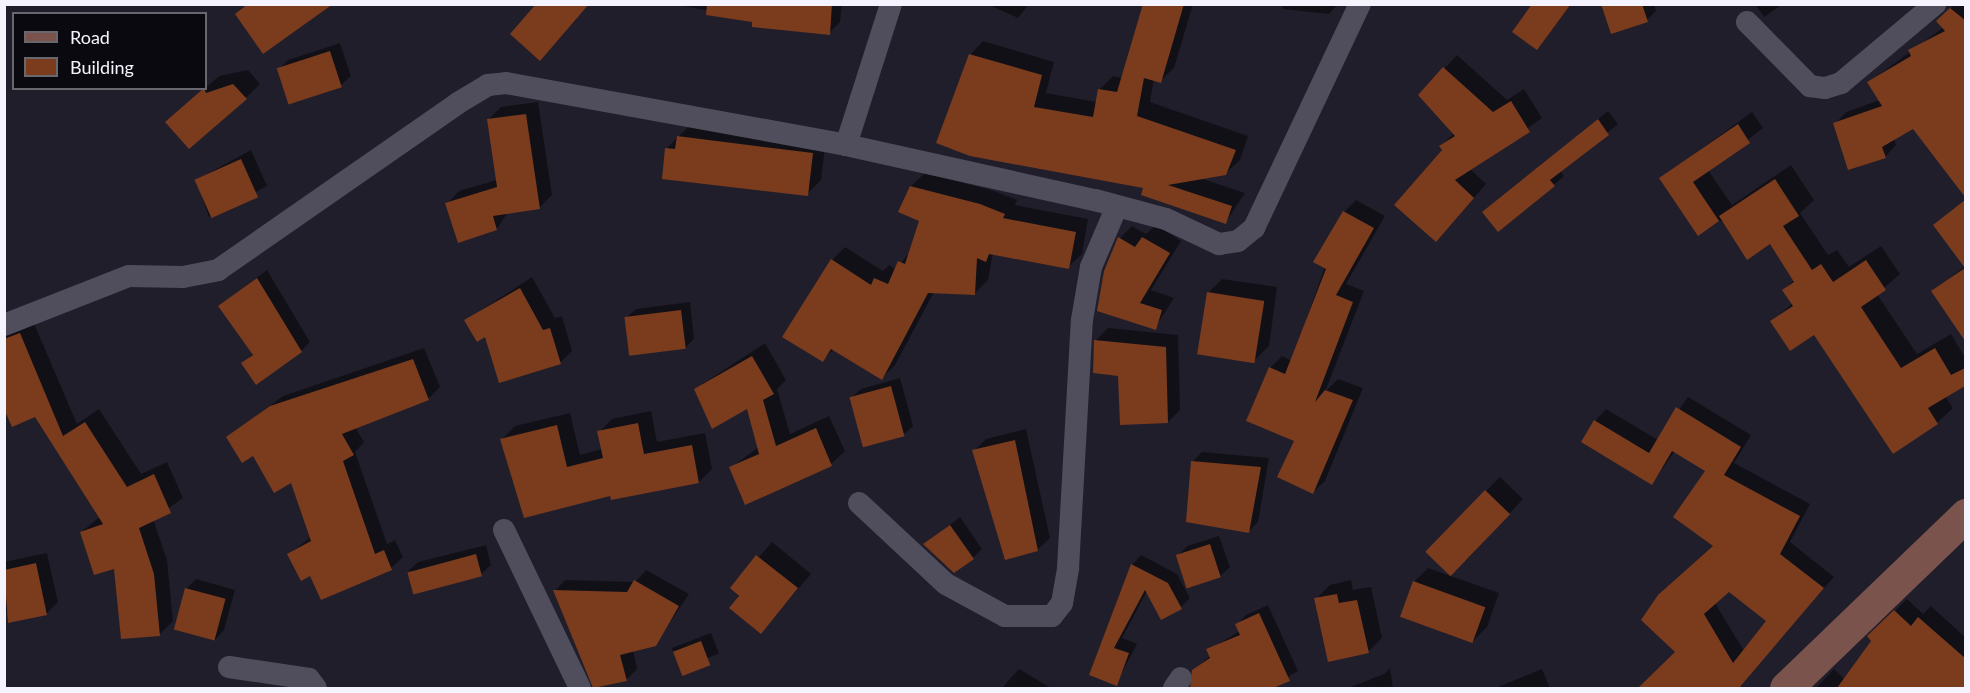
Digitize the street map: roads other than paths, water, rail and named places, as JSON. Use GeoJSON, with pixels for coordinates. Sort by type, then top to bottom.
{"type":"FeatureCollection","features":[{"type":"Feature","properties":{"kind":"street"},"geometry":{"type":"LineString","coordinates":[[846,145],[891,4]]}},
{"type":"Feature","properties":{"kind":"street"},"geometry":{"type":"LineString","coordinates":[[4,325],[129,276],[183,277],[218,270],[488,85],[506,83],[846,145],[1166,219],[1219,244],[1238,242],[1254,228],[1360,4]]}},
{"type":"Feature","properties":{"kind":"street"},"geometry":{"type":"LineString","coordinates":[[1748,22],[1810,86],[1825,88],[1840,83],[1935,4]]}},
{"type":"Feature","properties":{"kind":"street"},"geometry":{"type":"LineString","coordinates":[[858,503],[946,584],[1005,616],[1052,616],[1062,603],[1068,568],[1082,320],[1091,267],[1117,206]]}},
{"type":"Feature","properties":{"kind":"street"},"geometry":{"type":"LineString","coordinates":[[1786,688],[1965,515]]}},
{"type":"Feature","properties":{"kind":"street"},"geometry":{"type":"LineString","coordinates":[[504,530],[580,688]]}},
{"type":"Feature","properties":{"kind":"street"},"geometry":{"type":"LineString","coordinates":[[229,667],[309,679],[316,688]]}}]}
